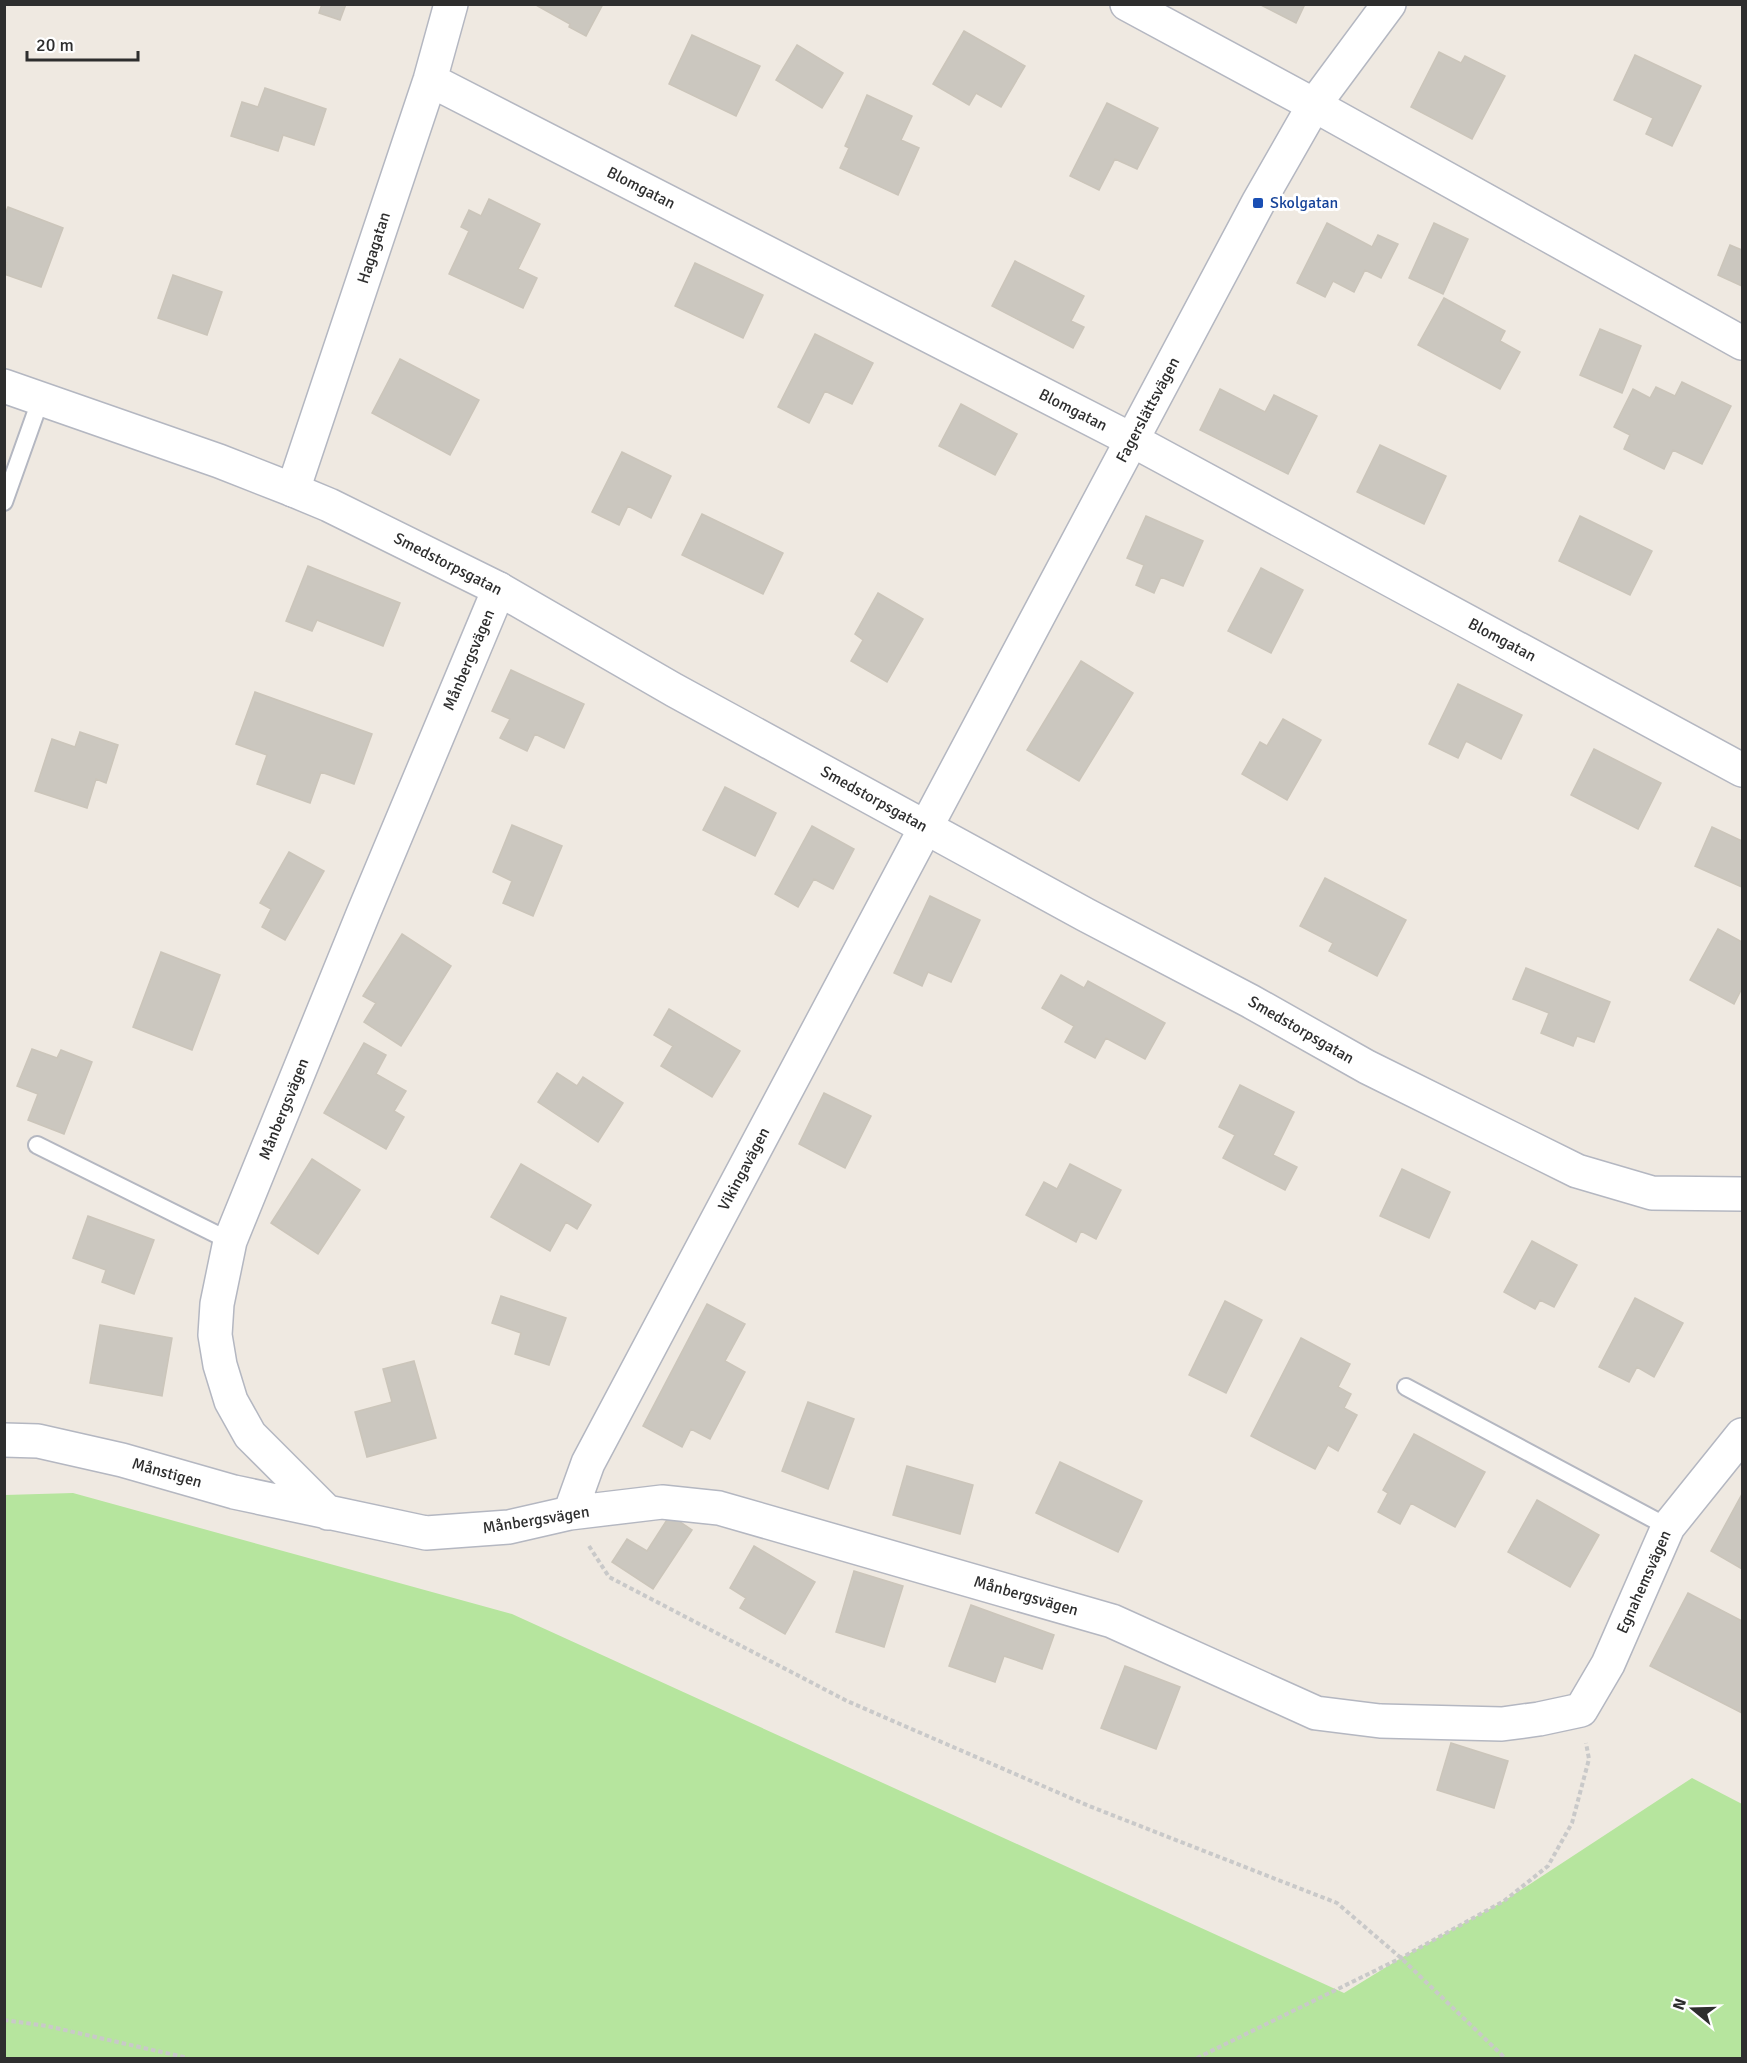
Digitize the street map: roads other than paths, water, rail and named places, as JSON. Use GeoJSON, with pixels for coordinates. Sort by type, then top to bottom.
{"type":"FeatureCollection","features":[{"type":"Feature","properties":{"kind":"street","name":"Hagagatan"},"geometry":{"type":"LineString","coordinates":[[293,490],[430,80],[451,4]]}},
{"type":"Feature","properties":{"kind":"street"},"geometry":{"type":"LineString","coordinates":[[1127,4],[1743,343]]}},
{"type":"Feature","properties":{"kind":"street","name":"Fagerslättsvägen"},"geometry":{"type":"LineString","coordinates":[[926,827],[1258,203],[1314,105],[1389,4]]}},
{"type":"Feature","properties":{"kind":"street","name":"Blomgatan"},"geometry":{"type":"LineString","coordinates":[[430,80],[1132,440],[1743,770]]}},
{"type":"Feature","properties":{"kind":"street","name":"Smedstorpsgatan"},"geometry":{"type":"LineString","coordinates":[[4,386],[219,461],[293,490],[329,505],[499,589],[674,690],[1086,915],[1250,1000],[1366,1067],[1576,1171],[1652,1193],[1743,1194]]}},
{"type":"Feature","properties":{"kind":"street","name":"Månbergsvägen"},"geometry":{"type":"LineString","coordinates":[[499,589],[230,1241],[218,1304],[215,1335],[220,1365],[231,1401],[250,1435],[328,1513],[426,1533],[508,1527],[570,1513],[662,1502],[719,1508],[1112,1621],[1316,1713],[1380,1720],[1502,1724],[1581,1710]]}},
{"type":"Feature","properties":{"kind":"street","name":"Vikingavägen"},"geometry":{"type":"LineString","coordinates":[[570,1513],[588,1463],[926,827]]}},
{"type":"Feature","properties":{"kind":"street","name":"Egnahemsvägen"},"geometry":{"type":"LineString","coordinates":[[1581,1710],[1608,1664],[1668,1527],[1743,1435]]}},
{"type":"Feature","properties":{"kind":"street","name":"Månstigen"},"geometry":{"type":"LineString","coordinates":[[4,1440],[38,1441],[122,1460],[234,1492],[328,1513]]}},
{"type":"Feature","properties":{"kind":"lane"},"geometry":{"type":"LineString","coordinates":[[4,502],[41,398]]}},
{"type":"Feature","properties":{"kind":"lane"},"geometry":{"type":"LineString","coordinates":[[37,1146],[230,1241]]}},
{"type":"Feature","properties":{"kind":"lane"},"geometry":{"type":"LineString","coordinates":[[1406,1387],[1668,1527]]}},
{"type":"Feature","properties":{"kind":"place","name":"Skolgatan"},"geometry":{"type":"Point","coordinates":[1258,203]}}]}
